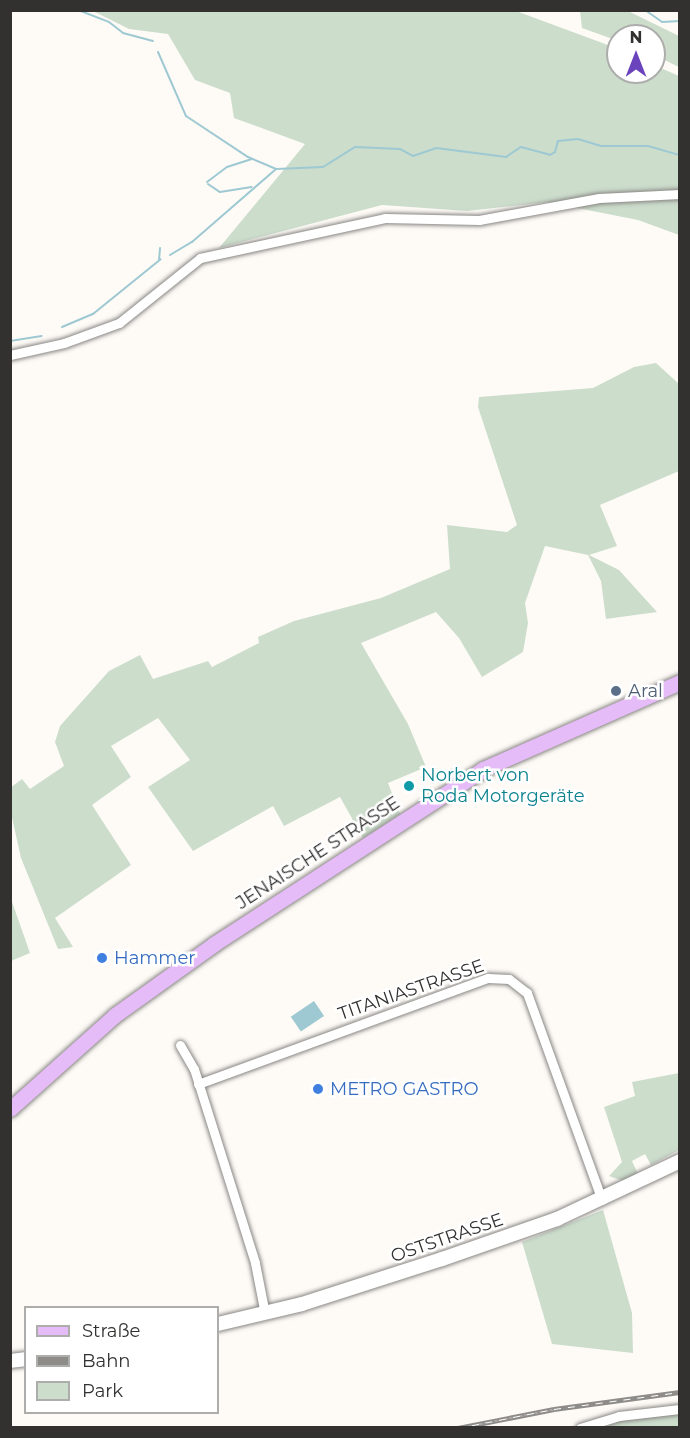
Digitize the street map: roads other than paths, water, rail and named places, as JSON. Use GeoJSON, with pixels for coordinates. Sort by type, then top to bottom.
{"type":"FeatureCollection","features":[{"type":"Feature","properties":{"kind":"main road","name":"JENAISCHE STRASSE"},"geometry":{"type":"LineString","coordinates":[[10,1109],[115,1015],[214,944],[483,769],[680,682]]}},
{"type":"Feature","properties":{"kind":"street"},"geometry":{"type":"LineString","coordinates":[[10,355],[64,343],[119,323],[200,258],[385,219],[479,220],[599,198],[680,194]]}},
{"type":"Feature","properties":{"kind":"street","name":"TITANIASTRASSE"},"geometry":{"type":"LineString","coordinates":[[198,1084],[488,978],[509,979],[527,993],[602,1200]]}},
{"type":"Feature","properties":{"kind":"street"},"geometry":{"type":"LineString","coordinates":[[180,1045],[198,1084],[255,1263],[266,1314]]}},
{"type":"Feature","properties":{"kind":"street","name":"OSTSTRASSE"},"geometry":{"type":"LineString","coordinates":[[219,1324],[266,1314],[442,1259],[602,1200],[680,1161]]}},
{"type":"Feature","properties":{"kind":"street"},"geometry":{"type":"LineString","coordinates":[[580,1428],[619,1416],[680,1409]]}},
{"type":"Feature","properties":{"kind":"water"},"geometry":{"type":"Polygon","coordinates":[[[314,1001],[324,1016],[301,1032],[291,1017],[314,1001]]]}},
{"type":"Feature","properties":{"kind":"waterway"},"geometry":{"type":"LineString","coordinates":[[78,10],[109,22],[123,33],[153,41]]}},
{"type":"Feature","properties":{"kind":"waterway"},"geometry":{"type":"LineString","coordinates":[[645,10],[662,22],[680,21]]}},
{"type":"Feature","properties":{"kind":"waterway"},"geometry":{"type":"LineString","coordinates":[[158,52],[186,116],[248,157],[276,169]]}},
{"type":"Feature","properties":{"kind":"waterway"},"geometry":{"type":"LineString","coordinates":[[170,255],[192,242],[276,169],[323,167],[355,147],[400,149],[413,156],[436,148],[506,157],[521,147],[550,155],[555,152],[558,141],[578,139],[601,146],[648,146],[680,155]]}},
{"type":"Feature","properties":{"kind":"waterway"},"geometry":{"type":"LineString","coordinates":[[207,182],[227,167],[252,159]]}},
{"type":"Feature","properties":{"kind":"waterway"},"geometry":{"type":"LineString","coordinates":[[208,184],[220,192],[252,187]]}},
{"type":"Feature","properties":{"kind":"waterway"},"geometry":{"type":"LineString","coordinates":[[159,260],[160,248]]}},
{"type":"Feature","properties":{"kind":"waterway"},"geometry":{"type":"LineString","coordinates":[[62,327],[93,314],[161,259]]}},
{"type":"Feature","properties":{"kind":"waterway"},"geometry":{"type":"LineString","coordinates":[[10,341],[42,336]]}},
{"type":"Feature","properties":{"kind":"railway"},"geometry":{"type":"LineString","coordinates":[[458,1428],[554,1409],[680,1392]]}},
{"type":"Feature","properties":{"kind":"place","name":"Aral"},"geometry":{"type":"Point","coordinates":[616,691]}},
{"type":"Feature","properties":{"kind":"place","name":"Norbert von Roda Motorgeräte"},"geometry":{"type":"Point","coordinates":[409,786]}},
{"type":"Feature","properties":{"kind":"place","name":"Hammer"},"geometry":{"type":"Point","coordinates":[102,958]}},
{"type":"Feature","properties":{"kind":"place","name":"METRO GASTRO"},"geometry":{"type":"Point","coordinates":[318,1089]}}]}
